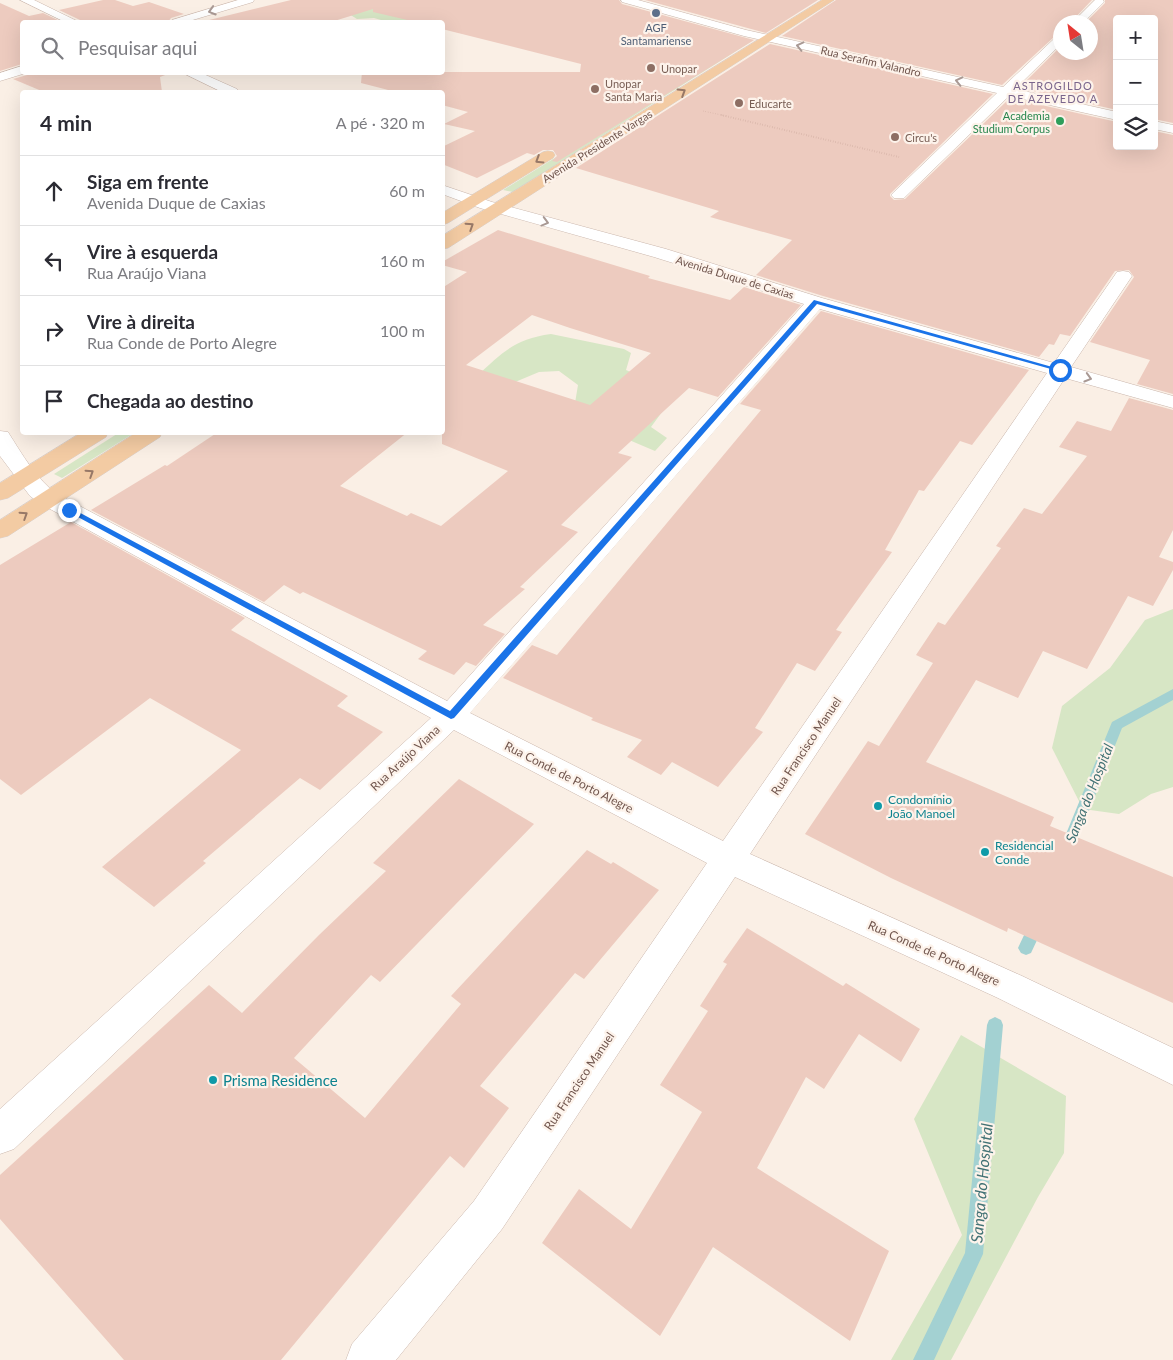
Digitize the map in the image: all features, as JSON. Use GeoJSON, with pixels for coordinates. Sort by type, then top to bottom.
{"type":"FeatureCollection","features":[{"type":"Feature","properties":{"kind":"main road","name":"Avenida Presidente Vargas"},"geometry":{"type":"LineString","coordinates":[[445,242],[829,0]]}},
{"type":"Feature","properties":{"kind":"main road"},"geometry":{"type":"LineString","coordinates":[[726,44],[760,23]]}},
{"type":"Feature","properties":{"kind":"main road","name":"Avenida Presidente Vargas"},"geometry":{"type":"LineString","coordinates":[[445,218],[562,146]]}},
{"type":"Feature","properties":{"kind":"main road"},"geometry":{"type":"LineString","coordinates":[[0,493],[93,435]]}},
{"type":"Feature","properties":{"kind":"main road"},"geometry":{"type":"LineString","coordinates":[[0,531],[147,435]]}},
{"type":"Feature","properties":{"kind":"street"},"geometry":{"type":"LineString","coordinates":[[25,0],[69,20]]}},
{"type":"Feature","properties":{"kind":"street"},"geometry":{"type":"LineString","coordinates":[[183,20],[249,0]]}},
{"type":"Feature","properties":{"kind":"street","name":"Rua Serafim Valandro"},"geometry":{"type":"LineString","coordinates":[[626,0],[744,33],[1113,115]]}},
{"type":"Feature","properties":{"kind":"street"},"geometry":{"type":"LineString","coordinates":[[1085,15],[1099,2]]}},
{"type":"Feature","properties":{"kind":"street"},"geometry":{"type":"LineString","coordinates":[[899,196],[1053,46]]}},
{"type":"Feature","properties":{"kind":"street"},"geometry":{"type":"LineString","coordinates":[[0,77],[20,71]]}},
{"type":"Feature","properties":{"kind":"street"},"geometry":{"type":"LineString","coordinates":[[194,75],[228,90]]}},
{"type":"Feature","properties":{"kind":"street"},"geometry":{"type":"LineString","coordinates":[[1158,126],[1173,129]]}},
{"type":"Feature","properties":{"kind":"street","name":"Avenida Duque de Caxias"},"geometry":{"type":"LineString","coordinates":[[445,190],[498,209],[660,253],[816,302],[1173,402]]}},
{"type":"Feature","properties":{"kind":"street","name":"Rua Francisco Manuel"},"geometry":{"type":"LineString","coordinates":[[368,1360],[488,1215],[1123,276]]}},
{"type":"Feature","properties":{"kind":"street","name":"Rua Araújo Viana"},"geometry":{"type":"LineString","coordinates":[[0,1135],[451,716],[816,302]]}},
{"type":"Feature","properties":{"kind":"street","name":"Rua Conde de Porto Alegre"},"geometry":{"type":"LineString","coordinates":[[0,436],[14,461],[28,476],[38,491],[49,499],[451,716],[729,859],[1010,987],[1173,1067]]}},
{"type":"Feature","properties":{"kind":"path"},"geometry":{"type":"LineString","coordinates":[[666,103],[931,165]]}},
{"type":"Feature","properties":{"kind":"green space"},"geometry":{"type":"Polygon","coordinates":[[[350,4],[418,17],[408,20],[357,19],[338,7],[350,4]]]}},
{"type":"Feature","properties":{"kind":"green space"},"geometry":{"type":"Polygon","coordinates":[[[744,40],[752,41],[513,192],[503,190],[744,40]]]}},
{"type":"Feature","properties":{"kind":"green space"},"geometry":{"type":"Polygon","coordinates":[[[551,334],[624,349],[631,353],[626,370],[637,375],[662,412],[651,427],[667,438],[655,451],[622,437],[574,409],[578,385],[559,371],[539,372],[494,391],[477,376],[510,348],[528,339],[551,334]]]}},
{"type":"Feature","properties":{"kind":"green space"},"geometry":{"type":"Polygon","coordinates":[[[115,435],[131,435],[62,478],[54,474],[115,435]]]}},
{"type":"Feature","properties":{"kind":"green space"},"geometry":{"type":"Polygon","coordinates":[[[1173,609],[1173,787],[1151,794],[1119,814],[1083,809],[1052,748],[1062,706],[1110,668],[1145,620],[1173,609]]]}},
{"type":"Feature","properties":{"kind":"green space"},"geometry":{"type":"Polygon","coordinates":[[[961,1035],[1066,1096],[1064,1153],[1038,1197],[951,1360],[891,1360],[962,1235],[914,1119],[961,1035]]]}},
{"type":"Feature","properties":{"kind":"building"},"geometry":{"type":"Polygon","coordinates":[[[103,0],[115,0],[133,6],[149,2],[184,14],[170,20],[80,20],[59,10],[103,0]]]}},
{"type":"Feature","properties":{"kind":"building"},"geometry":{"type":"Polygon","coordinates":[[[291,0],[619,0],[622,4],[754,40],[557,162],[552,161],[557,156],[553,150],[543,150],[534,155],[527,153],[477,178],[445,165],[445,146],[475,131],[445,124],[468,112],[445,106],[445,90],[388,90],[361,83],[362,75],[445,75],[445,72],[580,72],[581,64],[445,30],[445,20],[407,20],[373,12],[373,9],[337,20],[209,20],[291,0]]]}},
{"type":"Feature","properties":{"kind":"building"},"geometry":{"type":"Polygon","coordinates":[[[645,0],[818,0],[766,33],[645,0]]]}},
{"type":"Feature","properties":{"kind":"building"},"geometry":{"type":"Polygon","coordinates":[[[836,0],[1092,0],[1078,15],[1053,15],[1053,38],[1002,85],[782,36],[836,0]]]}},
{"type":"Feature","properties":{"kind":"building"},"geometry":{"type":"Polygon","coordinates":[[[1105,0],[1173,0],[1173,123],[1158,120],[1158,15],[1113,15],[1113,109],[1019,88],[1053,54],[1053,60],[1098,60],[1098,15],[1093,15],[1105,3],[1105,0]]]}},
{"type":"Feature","properties":{"kind":"building"},"geometry":{"type":"Polygon","coordinates":[[[0,3],[29,16],[43,13],[58,20],[20,20],[20,65],[0,71],[0,3]]]}},
{"type":"Feature","properties":{"kind":"building"},"geometry":{"type":"Polygon","coordinates":[[[770,44],[993,94],[890,194],[894,200],[905,199],[1010,98],[1113,121],[1113,150],[1158,150],[1158,132],[1173,135],[1173,394],[1137,384],[1150,360],[1090,342],[1134,277],[1129,270],[1115,271],[1070,336],[1060,334],[1054,345],[1049,344],[1039,357],[823,296],[756,275],[792,240],[710,217],[719,211],[576,168],[770,44]]]}},
{"type":"Feature","properties":{"kind":"building"},"geometry":{"type":"Polygon","coordinates":[[[27,75],[165,75],[160,77],[162,90],[39,90],[13,79],[27,75]]]}},
{"type":"Feature","properties":{"kind":"building"},"geometry":{"type":"Polygon","coordinates":[[[498,230],[650,276],[648,278],[730,300],[744,287],[801,305],[718,397],[689,388],[618,453],[632,457],[561,525],[578,532],[520,587],[525,589],[483,625],[505,634],[476,666],[466,662],[454,675],[418,659],[427,651],[303,592],[300,594],[284,585],[264,602],[91,510],[165,465],[167,466],[214,435],[404,435],[340,486],[407,516],[411,513],[441,526],[508,471],[442,444],[442,435],[445,435],[445,286],[467,272],[445,266],[445,260],[498,230]],[[532,315],[466,365],[590,405],[651,353],[532,315]]]}},
{"type":"Feature","properties":{"kind":"building"},"geometry":{"type":"Polygon","coordinates":[[[821,311],[1029,370],[972,445],[960,441],[924,491],[919,490],[885,550],[892,552],[836,630],[842,632],[815,671],[797,663],[755,728],[763,732],[718,787],[672,762],[661,775],[627,757],[642,740],[591,720],[593,718],[503,678],[532,645],[557,655],[761,410],[740,404],[821,311]]]}},
{"type":"Feature","properties":{"kind":"building"},"geometry":{"type":"Polygon","coordinates":[[[1129,398],[1173,410],[1173,530],[1159,557],[1173,562],[1173,570],[1153,606],[1128,596],[1087,669],[1043,651],[1018,698],[976,680],[926,762],[1054,817],[1050,826],[1173,877],[1173,1003],[1008,928],[1007,932],[891,878],[805,834],[868,741],[879,746],[933,663],[916,655],[938,622],[945,625],[1001,548],[996,546],[1024,508],[1042,514],[1087,456],[1059,447],[1077,421],[1111,431],[1129,398]]]}},
{"type":"Feature","properties":{"kind":"building"},"geometry":{"type":"Polygon","coordinates":[[[71,522],[245,618],[231,630],[348,696],[337,706],[383,732],[320,790],[300,778],[203,861],[206,863],[154,907],[102,867],[241,750],[150,698],[21,795],[0,779],[0,565],[71,522]]]}},
{"type":"Feature","properties":{"kind":"building","name":"Prisma Residence"},"geometry":{"type":"Polygon","coordinates":[[[459,779],[534,824],[380,982],[371,975],[294,1058],[365,1118],[461,1004],[451,996],[587,850],[611,864],[613,862],[659,890],[584,979],[575,973],[480,1086],[509,1108],[464,1168],[450,1156],[281,1360],[124,1360],[0,1219],[0,1175],[209,985],[242,1013],[386,871],[373,863],[459,779]]]}},
{"type":"Feature","properties":{"kind":"building"},"geometry":{"type":"Polygon","coordinates":[[[747,928],[843,986],[846,983],[920,1029],[901,1062],[859,1034],[824,1089],[806,1077],[757,1168],[889,1251],[850,1341],[713,1247],[660,1336],[542,1243],[579,1189],[631,1229],[702,1112],[660,1085],[708,1011],[700,1006],[727,964],[723,962],[747,928]]]}},
{"type":"Feature","properties":{"kind":"waterway","name":"Sanga do Hospital"},"geometry":{"type":"LineString","coordinates":[[1066,851],[1117,725],[1173,694]]}},
{"type":"Feature","properties":{"kind":"waterway","name":"Sanga do Hospital"},"geometry":{"type":"LineString","coordinates":[[1026,948],[1037,923]]}},
{"type":"Feature","properties":{"kind":"waterway","name":"Sanga do Hospital"},"geometry":{"type":"LineString","coordinates":[[923,1360],[974,1254],[995,1025]]}},
{"type":"Feature","properties":{"kind":"place","name":"AGF Santamariense"},"geometry":{"type":"Point","coordinates":[656,13]}},
{"type":"Feature","properties":{"kind":"place","name":"Unopar"},"geometry":{"type":"Point","coordinates":[651,68]}},
{"type":"Feature","properties":{"kind":"place","name":"Unopar Santa Maria"},"geometry":{"type":"Point","coordinates":[595,89]}},
{"type":"Feature","properties":{"kind":"place","name":"Educarte"},"geometry":{"type":"Point","coordinates":[739,103]}},
{"type":"Feature","properties":{"kind":"place","name":"Academia Studium Corpus"},"geometry":{"type":"Point","coordinates":[1060,121]}},
{"type":"Feature","properties":{"kind":"place","name":"Circu's"},"geometry":{"type":"Point","coordinates":[895,137]}},
{"type":"Feature","properties":{"kind":"place","name":"Condomínio João Manoel"},"geometry":{"type":"Point","coordinates":[878,806]}},
{"type":"Feature","properties":{"kind":"place","name":"Residencial Conde"},"geometry":{"type":"Point","coordinates":[985,852]}},
{"type":"Feature","properties":{"kind":"place","name":"Prisma Residence"},"geometry":{"type":"Point","coordinates":[213,1080]}},
{"type":"Feature","properties":{"kind":"district","name":"ASTROGILDO DE AZEVEDO A"},"geometry":{"type":"Point","coordinates":[1053,91]}},
{"type":"Feature","properties":{"kind":"route"},"geometry":{"type":"LineString","coordinates":[[69,510],[451,716],[816,302],[1060,370]]}}]}
